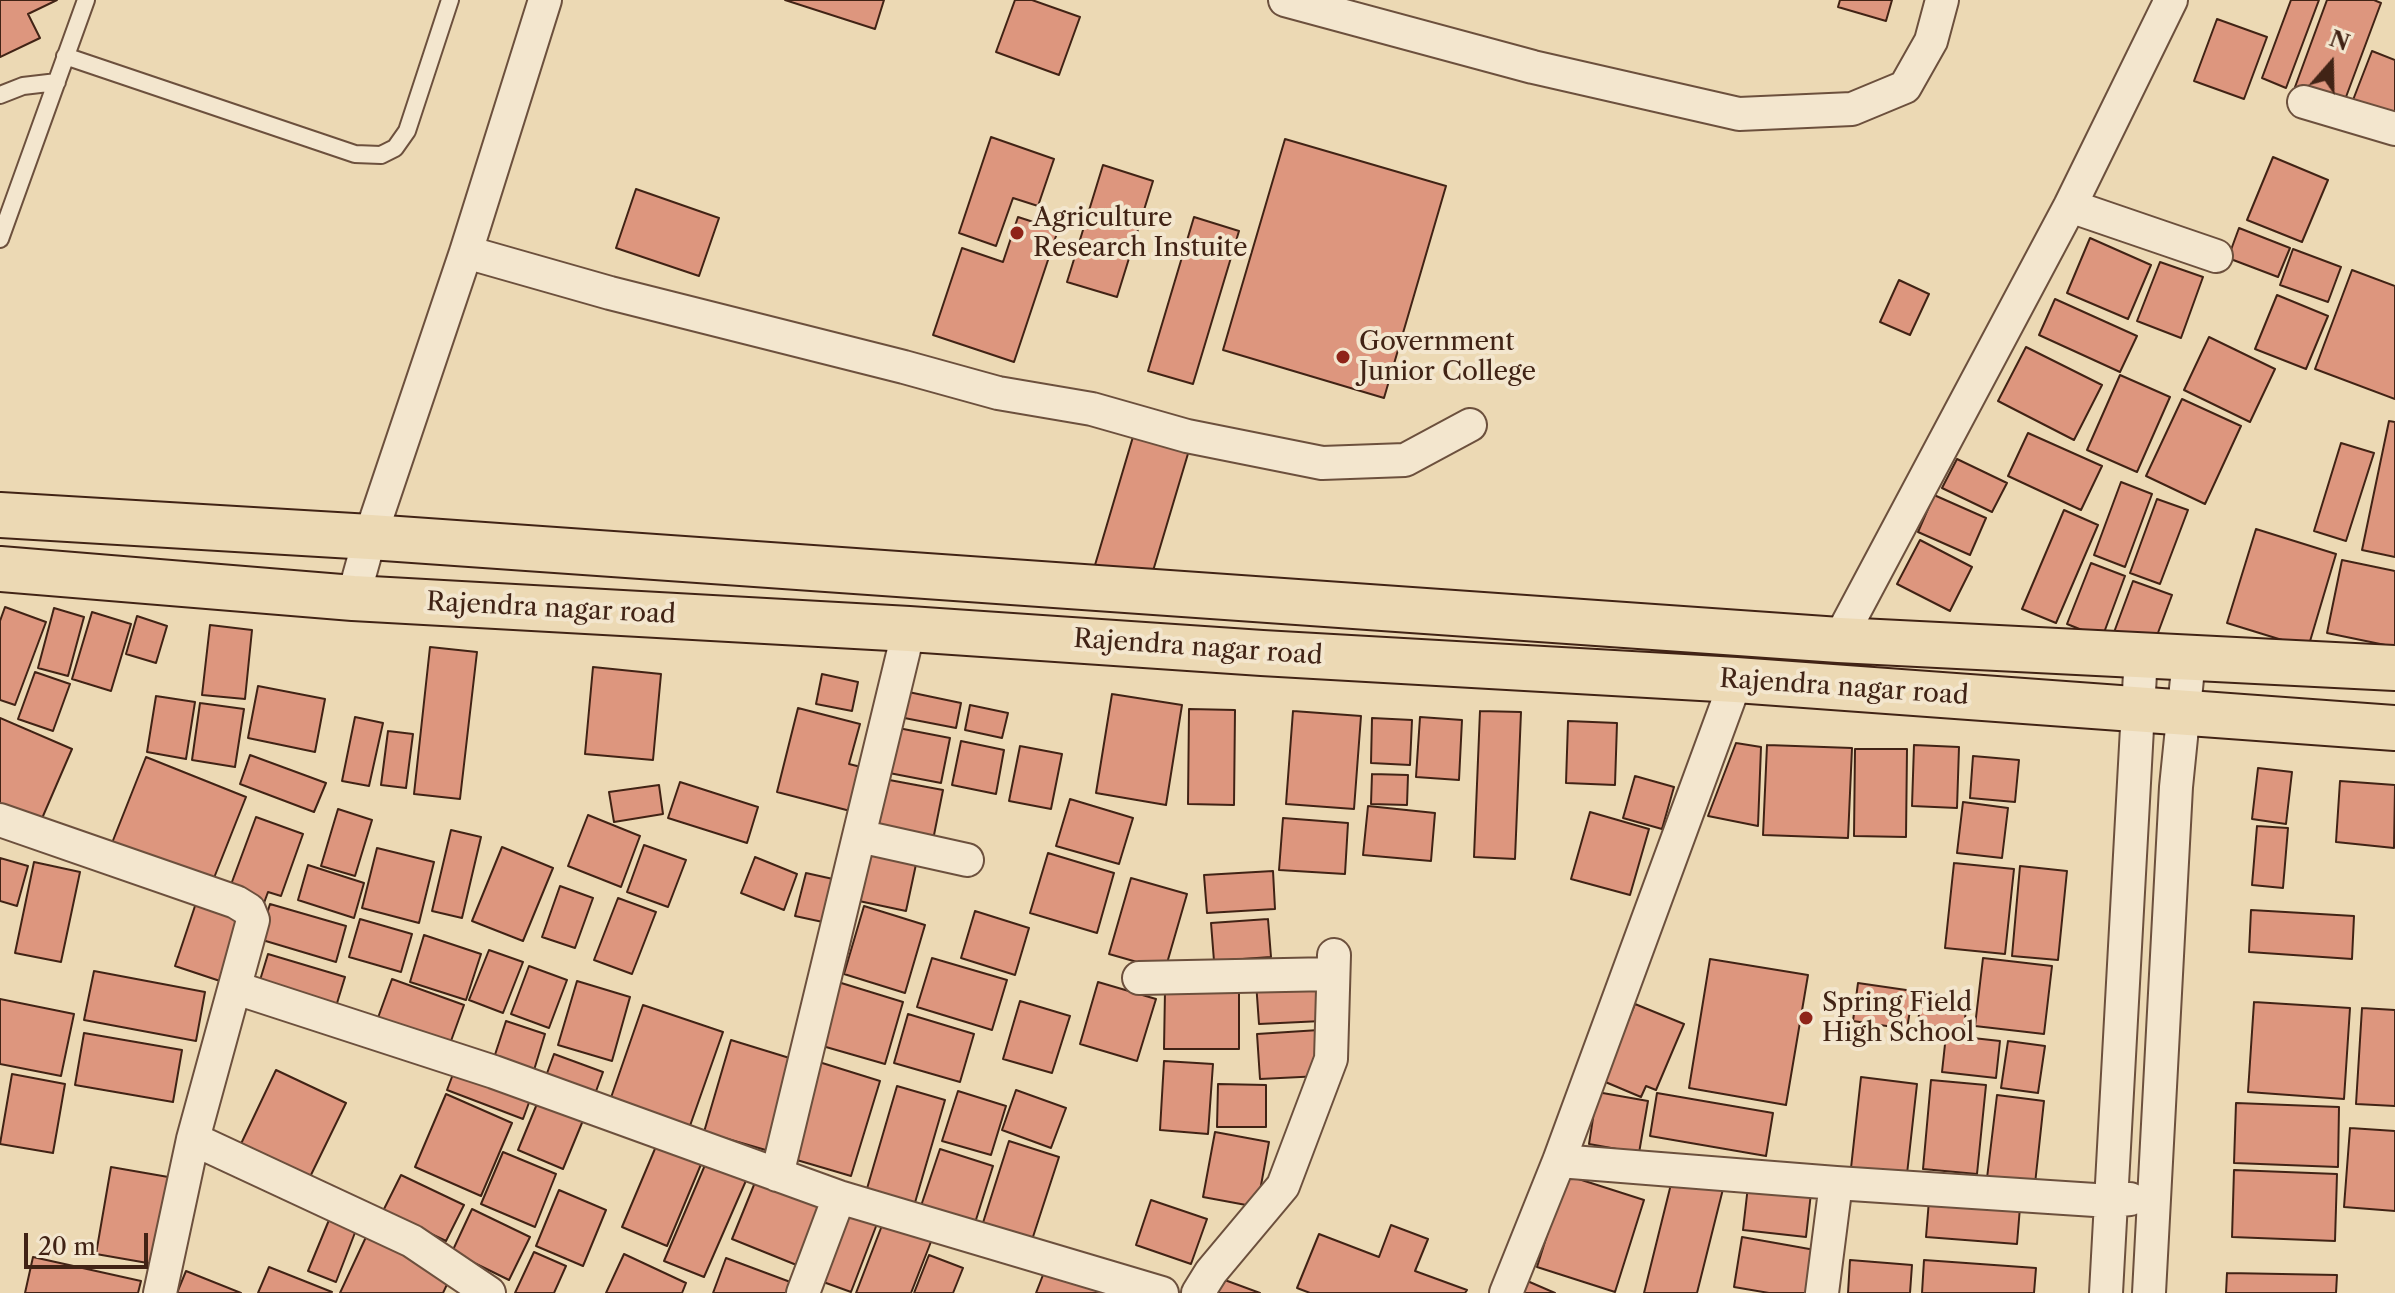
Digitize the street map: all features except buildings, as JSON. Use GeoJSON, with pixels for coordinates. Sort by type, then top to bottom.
{"type":"FeatureCollection","features":[{"type":"Feature","properties":{"kind":"main road","name":"Rajendra nagar road"},"geometry":{"type":"LineString","coordinates":[[0,515],[370,537],[1839,640],[2395,668]]}},
{"type":"Feature","properties":{"kind":"main road","name":"Rajendra nagar road"},"geometry":{"type":"LineString","coordinates":[[0,569],[353,598],[1736,680],[2395,728]]}},
{"type":"Feature","properties":{"kind":"street"},"geometry":{"type":"LineString","coordinates":[[1285,0],[1533,67],[1739,114],[1852,109],[1905,87],[1931,41],[1942,0]]}},
{"type":"Feature","properties":{"kind":"street"},"geometry":{"type":"LineString","coordinates":[[1839,640],[2070,206],[2171,0]]}},
{"type":"Feature","properties":{"kind":"street"},"geometry":{"type":"LineString","coordinates":[[353,598],[370,537],[466,252],[541,1]]}},
{"type":"Feature","properties":{"kind":"street"},"geometry":{"type":"LineString","coordinates":[[2304,102],[2395,129]]}},
{"type":"Feature","properties":{"kind":"street"},"geometry":{"type":"LineString","coordinates":[[2070,206],[2216,256]]}},
{"type":"Feature","properties":{"kind":"street"},"geometry":{"type":"LineString","coordinates":[[466,252],[610,293],[998,393],[1092,409],[1187,436],[1322,463],[1405,460],[1470,425]]}},
{"type":"Feature","properties":{"kind":"street"},"geometry":{"type":"LineString","coordinates":[[777,1175],[909,629]]}},
{"type":"Feature","properties":{"kind":"street"},"geometry":{"type":"LineString","coordinates":[[2106,1293],[2141,655]]}},
{"type":"Feature","properties":{"kind":"street"},"geometry":{"type":"LineString","coordinates":[[2149,1293],[2176,787],[2189,659]]}},
{"type":"Feature","properties":{"kind":"street"},"geometry":{"type":"LineString","coordinates":[[1506,1293],[1559,1161],[1736,680]]}},
{"type":"Feature","properties":{"kind":"street"},"geometry":{"type":"LineString","coordinates":[[2133,784],[2176,787]]}},
{"type":"Feature","properties":{"kind":"street"},"geometry":{"type":"LineString","coordinates":[[0,820],[236,902],[249,910],[253,920],[193,1139],[160,1293]]}},
{"type":"Feature","properties":{"kind":"street"},"geometry":{"type":"LineString","coordinates":[[859,836],[967,860]]}},
{"type":"Feature","properties":{"kind":"street"},"geometry":{"type":"LineString","coordinates":[[1139,978],[1334,964],[1331,1059],[1283,1186],[1211,1272],[1198,1293]]}},
{"type":"Feature","properties":{"kind":"street"},"geometry":{"type":"LineString","coordinates":[[236,988],[494,1072],[839,1197],[1162,1293]]}},
{"type":"Feature","properties":{"kind":"street"},"geometry":{"type":"LineString","coordinates":[[193,1139],[412,1241],[489,1293]]}},
{"type":"Feature","properties":{"kind":"street"},"geometry":{"type":"LineString","coordinates":[[1559,1161],[2110,1201],[2154,1197]]}},
{"type":"Feature","properties":{"kind":"street"},"geometry":{"type":"LineString","coordinates":[[1822,1293],[1836,1183]]}},
{"type":"Feature","properties":{"kind":"street"},"geometry":{"type":"LineString","coordinates":[[803,1293],[839,1197]]}},
{"type":"Feature","properties":{"kind":"lane"},"geometry":{"type":"LineString","coordinates":[[0,239],[86,0]]}},
{"type":"Feature","properties":{"kind":"lane"},"geometry":{"type":"LineString","coordinates":[[65,56],[355,154],[381,155],[395,148],[407,131],[450,0]]}},
{"type":"Feature","properties":{"kind":"lane"},"geometry":{"type":"LineString","coordinates":[[0,95],[23,86],[57,82]]}},
{"type":"Feature","properties":{"kind":"place","name":"Agriculture Research Instuite"},"geometry":{"type":"Point","coordinates":[1017,233]}},
{"type":"Feature","properties":{"kind":"place","name":"Government Junior College"},"geometry":{"type":"Point","coordinates":[1343,357]}},
{"type":"Feature","properties":{"kind":"place","name":"Spring Field High School"},"geometry":{"type":"Point","coordinates":[1806,1018]}}]}
